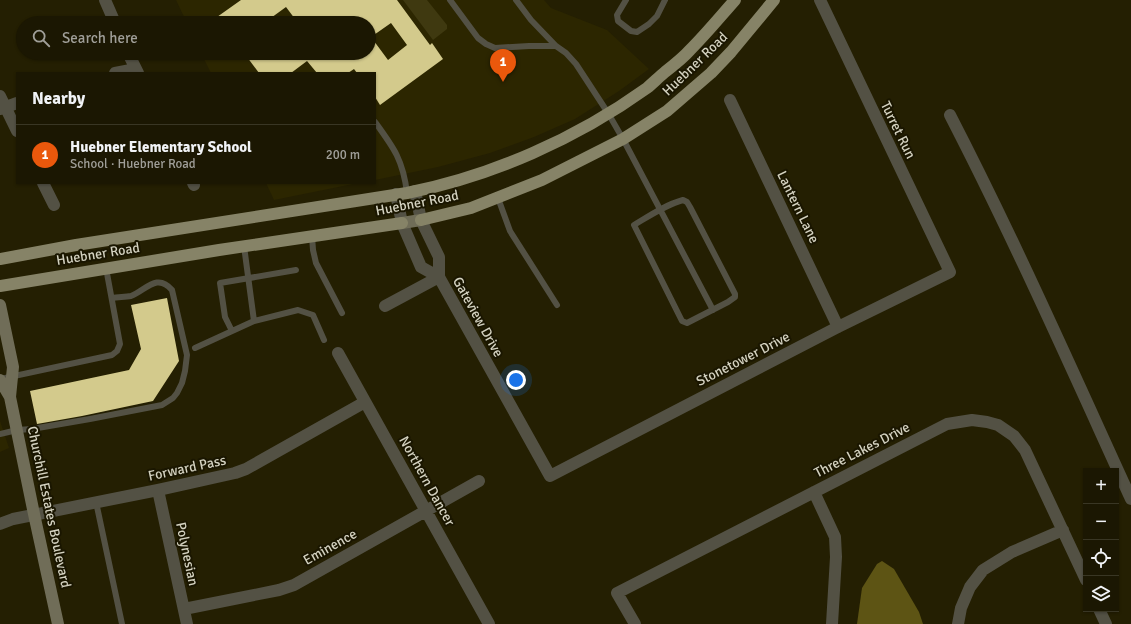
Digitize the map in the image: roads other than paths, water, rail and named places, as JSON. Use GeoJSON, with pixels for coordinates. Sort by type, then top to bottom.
{"type":"FeatureCollection","features":[{"type":"Feature","properties":{"kind":"main road","name":"Huebner Road"},"geometry":{"type":"LineString","coordinates":[[0,259],[76,245],[406,193],[437,187],[479,174],[522,158],[565,137],[608,113],[648,87],[689,51],[735,0]]}},
{"type":"Feature","properties":{"kind":"main road","name":"Huebner Road"},"geometry":{"type":"LineString","coordinates":[[421,220],[470,208],[498,198],[542,180],[623,139],[667,111],[711,73],[731,52],[771,1]]}},
{"type":"Feature","properties":{"kind":"main road","name":"Huebner Road"},"geometry":{"type":"LineString","coordinates":[[0,286],[244,246],[402,223]]}},
{"type":"Feature","properties":{"kind":"street"},"geometry":{"type":"LineString","coordinates":[[105,0],[112,16]]}},
{"type":"Feature","properties":{"kind":"street","name":"Turret Run"},"geometry":{"type":"LineString","coordinates":[[820,0],[950,272]]}},
{"type":"Feature","properties":{"kind":"street"},"geometry":{"type":"LineString","coordinates":[[126,72],[137,71],[132,60]]}},
{"type":"Feature","properties":{"kind":"street"},"geometry":{"type":"LineString","coordinates":[[0,96],[3,108],[16,129]]}},
{"type":"Feature","properties":{"kind":"street","name":"Lantern Lane"},"geometry":{"type":"LineString","coordinates":[[730,100],[838,327]]}},
{"type":"Feature","properties":{"kind":"street"},"geometry":{"type":"LineString","coordinates":[[3,108],[16,103]]}},
{"type":"Feature","properties":{"kind":"street"},"geometry":{"type":"LineString","coordinates":[[950,115],[1024,267],[1131,499]]}},
{"type":"Feature","properties":{"kind":"street"},"geometry":{"type":"LineString","coordinates":[[44,184],[54,205]]}},
{"type":"Feature","properties":{"kind":"street","name":"Gateview Drive"},"geometry":{"type":"LineString","coordinates":[[406,193],[439,257],[439,277],[550,476]]}},
{"type":"Feature","properties":{"kind":"street","name":"Gateview Drive"},"geometry":{"type":"LineString","coordinates":[[406,193],[402,223],[421,267],[439,277]]}},
{"type":"Feature","properties":{"kind":"street","name":"Huebner Road"},"geometry":{"type":"LineString","coordinates":[[402,223],[421,220]]}},
{"type":"Feature","properties":{"kind":"street","name":"Stonetower Drive"},"geometry":{"type":"LineString","coordinates":[[550,476],[838,327],[950,272]]}},
{"type":"Feature","properties":{"kind":"street"},"geometry":{"type":"LineString","coordinates":[[385,306],[439,277]]}},
{"type":"Feature","properties":{"kind":"street","name":"Churchill Estates Boulevard"},"geometry":{"type":"LineString","coordinates":[[0,305],[13,366],[4,379],[10,397],[58,624]]}},
{"type":"Feature","properties":{"kind":"street","name":"Northern Dancer"},"geometry":{"type":"LineString","coordinates":[[338,354],[426,511],[484,622]]}},
{"type":"Feature","properties":{"kind":"street","name":"Forward Pass"},"geometry":{"type":"LineString","coordinates":[[0,524],[34,514],[158,490],[246,469],[365,402]]}},
{"type":"Feature","properties":{"kind":"street","name":"Three Lakes Drive"},"geometry":{"type":"LineString","coordinates":[[635,624],[617,593],[947,424],[972,420],[998,425],[1014,436],[1024,450],[1084,576]]}},
{"type":"Feature","properties":{"kind":"street","name":"Eminence"},"geometry":{"type":"LineString","coordinates":[[184,609],[279,590],[294,585],[479,481]]}},
{"type":"Feature","properties":{"kind":"street","name":"Polynesian"},"geometry":{"type":"LineString","coordinates":[[158,490],[187,624]]}},
{"type":"Feature","properties":{"kind":"street"},"geometry":{"type":"LineString","coordinates":[[814,492],[835,538],[836,557],[832,624]]}},
{"type":"Feature","properties":{"kind":"street"},"geometry":{"type":"LineString","coordinates":[[958,624],[961,608],[970,587],[983,570],[1012,552],[1063,530]]}},
{"type":"Feature","properties":{"kind":"street"},"geometry":{"type":"LineString","coordinates":[[1100,612],[1106,624]]}},
{"type":"Feature","properties":{"kind":"lane"},"geometry":{"type":"LineString","coordinates":[[450,0],[478,38],[495,48],[556,46]]}},
{"type":"Feature","properties":{"kind":"lane"},"geometry":{"type":"LineString","coordinates":[[516,0],[531,20],[576,64],[608,113],[713,310]]}},
{"type":"Feature","properties":{"kind":"lane"},"geometry":{"type":"LineString","coordinates":[[626,0],[617,14],[618,21],[631,31],[637,32],[649,24],[657,16],[665,0]]}},
{"type":"Feature","properties":{"kind":"lane"},"geometry":{"type":"LineString","coordinates":[[377,128],[395,151],[400,161],[405,176],[406,193]]}},
{"type":"Feature","properties":{"kind":"lane"},"geometry":{"type":"LineString","coordinates":[[498,198],[510,232],[557,305]]}},
{"type":"Feature","properties":{"kind":"lane"},"geometry":{"type":"LineString","coordinates":[[683,200],[687,202],[735,294],[734,297],[713,310],[689,322],[682,321],[634,225],[660,209],[683,200]]}},
{"type":"Feature","properties":{"kind":"lane"},"geometry":{"type":"LineString","coordinates":[[312,236],[316,263],[342,313]]}},
{"type":"Feature","properties":{"kind":"lane"},"geometry":{"type":"LineString","coordinates":[[244,246],[254,321]]}},
{"type":"Feature","properties":{"kind":"lane"},"geometry":{"type":"LineString","coordinates":[[4,379],[112,355],[117,350],[120,344],[106,268]]}},
{"type":"Feature","properties":{"kind":"lane"},"geometry":{"type":"LineString","coordinates":[[232,331],[225,317],[220,283],[296,270]]}},
{"type":"Feature","properties":{"kind":"lane"},"geometry":{"type":"LineString","coordinates":[[0,434],[17,430],[90,420],[162,405],[178,393],[182,383],[188,355],[172,290],[164,283],[158,282],[151,284],[131,296],[112,298]]}},
{"type":"Feature","properties":{"kind":"lane"},"geometry":{"type":"LineString","coordinates":[[195,348],[254,321],[298,310],[313,315],[324,340]]}},
{"type":"Feature","properties":{"kind":"lane"},"geometry":{"type":"LineString","coordinates":[[96,502],[122,624]]}},
{"type":"Feature","properties":{"kind":"place","name":"Huebner Elementary School"},"geometry":{"type":"Point","coordinates":[503,82]}}]}
